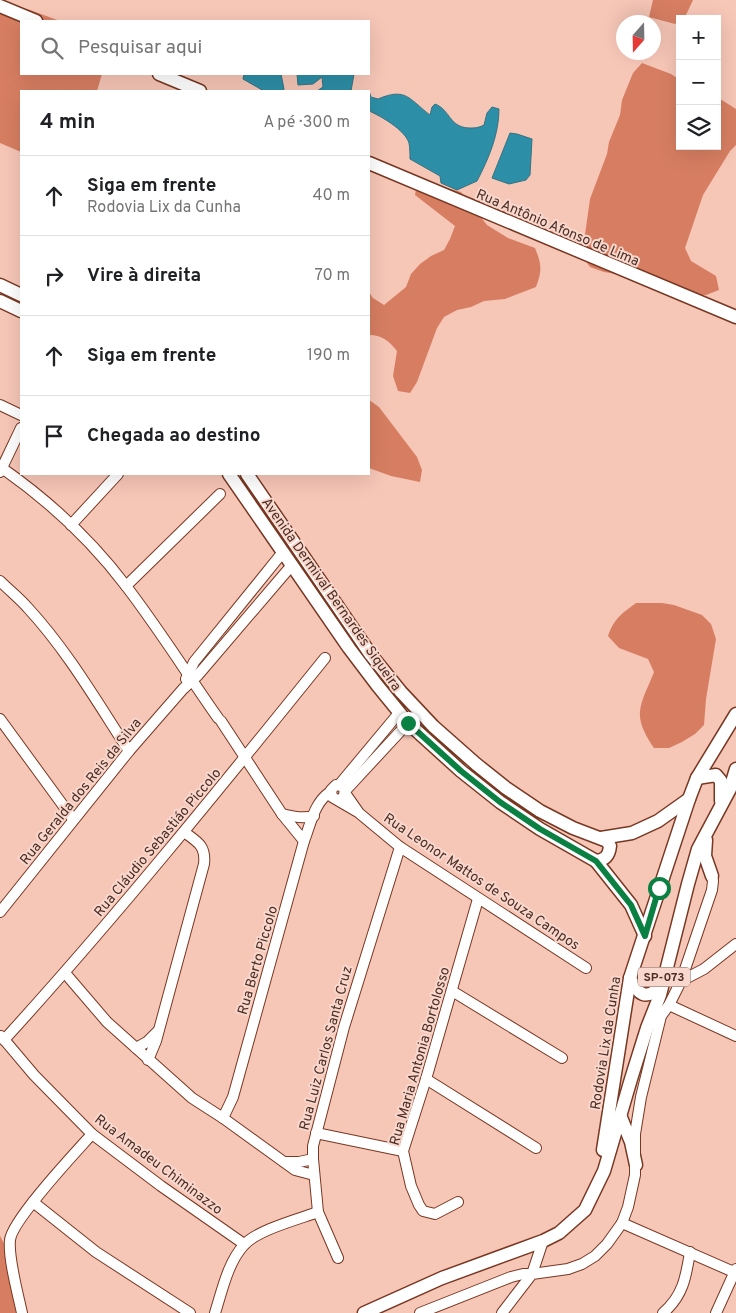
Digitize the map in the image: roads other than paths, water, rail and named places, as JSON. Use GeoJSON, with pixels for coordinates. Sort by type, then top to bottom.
{"type":"FeatureCollection","features":[{"type":"Feature","properties":{"kind":"main road"},"geometry":{"type":"LineString","coordinates":[[0,6],[34,20]]}},
{"type":"Feature","properties":{"kind":"main road"},"geometry":{"type":"LineString","coordinates":[[161,75],[198,90]]}},
{"type":"Feature","properties":{"kind":"main road","name":"Rua Antônio Afonso de Lima"},"geometry":{"type":"LineString","coordinates":[[370,163],[736,317]]}},
{"type":"Feature","properties":{"kind":"main road"},"geometry":{"type":"LineString","coordinates":[[0,285],[20,295]]}},
{"type":"Feature","properties":{"kind":"main road"},"geometry":{"type":"LineString","coordinates":[[0,300],[20,310]]}},
{"type":"Feature","properties":{"kind":"main road","name":"Avenida Dermival Bernardes Siqueira"},"geometry":{"type":"LineString","coordinates":[[230,475],[349,648],[408,723],[461,771],[500,802],[540,829],[596,861]]}},
{"type":"Feature","properties":{"kind":"main road","name":"Avenida Dermival Bernardes Siqueira"},"geometry":{"type":"LineString","coordinates":[[248,475],[371,655],[401,692],[433,726],[506,788],[540,811],[573,828],[601,838]]}},
{"type":"Feature","properties":{"kind":"main road","name":"Rodovia Lix da Cunha"},"geometry":{"type":"LineString","coordinates":[[596,1187],[601,1169],[630,978],[697,778],[736,714]]}},
{"type":"Feature","properties":{"kind":"main road","name":"Rodovia Lix da Cunha"},"geometry":{"type":"LineString","coordinates":[[364,1313],[442,1278],[543,1241],[559,1233],[585,1210],[604,1170],[647,1028],[660,995],[698,849],[721,808],[730,789],[736,769]]}},
{"type":"Feature","properties":{"kind":"main road"},"geometry":{"type":"LineString","coordinates":[[697,778],[716,775],[721,781],[721,808]]}},
{"type":"Feature","properties":{"kind":"main road"},"geometry":{"type":"LineString","coordinates":[[601,838],[632,833],[658,821],[689,799]]}},
{"type":"Feature","properties":{"kind":"main road"},"geometry":{"type":"LineString","coordinates":[[706,836],[705,856],[712,876]]}},
{"type":"Feature","properties":{"kind":"main road"},"geometry":{"type":"LineString","coordinates":[[596,861],[603,860],[610,851],[607,841],[601,838]]}},
{"type":"Feature","properties":{"kind":"main road"},"geometry":{"type":"LineString","coordinates":[[596,861],[631,905],[645,936]]}},
{"type":"Feature","properties":{"kind":"main road"},"geometry":{"type":"LineString","coordinates":[[688,884],[694,877],[702,873],[712,876]]}},
{"type":"Feature","properties":{"kind":"main road"},"geometry":{"type":"LineString","coordinates":[[630,978],[635,989],[642,994],[649,995],[654,993],[661,986]]}},
{"type":"Feature","properties":{"kind":"main road"},"geometry":{"type":"LineString","coordinates":[[620,1115],[631,1142],[636,1164]]}},
{"type":"Feature","properties":{"kind":"street"},"geometry":{"type":"LineString","coordinates":[[0,405],[20,415]]}},
{"type":"Feature","properties":{"kind":"street"},"geometry":{"type":"LineString","coordinates":[[20,430],[1,470],[30,488],[71,525],[103,558],[126,586],[219,719],[282,814],[304,841]]}},
{"type":"Feature","properties":{"kind":"street"},"geometry":{"type":"LineString","coordinates":[[71,525],[117,475]]}},
{"type":"Feature","properties":{"kind":"street"},"geometry":{"type":"LineString","coordinates":[[126,586],[220,494]]}},
{"type":"Feature","properties":{"kind":"street"},"geometry":{"type":"LineString","coordinates":[[190,678],[194,662],[283,552]]}},
{"type":"Feature","properties":{"kind":"street"},"geometry":{"type":"LineString","coordinates":[[190,678],[292,565]]}},
{"type":"Feature","properties":{"kind":"street"},"geometry":{"type":"LineString","coordinates":[[0,581],[28,607],[54,639],[128,751]]}},
{"type":"Feature","properties":{"kind":"street","name":"Rua Cláudio Sebastiáo Piccolo"},"geometry":{"type":"LineString","coordinates":[[2,1037],[65,973],[184,832],[325,658]]}},
{"type":"Feature","properties":{"kind":"street","name":"Rua Geralda dos Reis da Silva"},"geometry":{"type":"LineString","coordinates":[[0,912],[128,751],[183,689],[190,678]]}},
{"type":"Feature","properties":{"kind":"street"},"geometry":{"type":"LineString","coordinates":[[339,794],[399,713]]}},
{"type":"Feature","properties":{"kind":"street"},"geometry":{"type":"LineString","coordinates":[[282,814],[297,818],[308,818],[315,813],[339,794],[408,723]]}},
{"type":"Feature","properties":{"kind":"street"},"geometry":{"type":"LineString","coordinates":[[2,726],[74,819]]}},
{"type":"Feature","properties":{"kind":"street","name":"Rua Leonor Mattos de Souza Campos"},"geometry":{"type":"LineString","coordinates":[[339,794],[400,846],[478,899],[586,968]]}},
{"type":"Feature","properties":{"kind":"street","name":"Rua Berto Piccolo"},"geometry":{"type":"LineString","coordinates":[[223,1118],[233,1097],[304,841],[315,813]]}},
{"type":"Feature","properties":{"kind":"street"},"geometry":{"type":"LineString","coordinates":[[148,1060],[156,1041],[204,864],[205,856],[203,849],[184,832]]}},
{"type":"Feature","properties":{"kind":"street","name":"Rua Luiz Carlos Santa Cruz"},"geometry":{"type":"LineString","coordinates":[[338,1258],[318,1212],[312,1159],[316,1133],[354,990],[400,846]]}},
{"type":"Feature","properties":{"kind":"street"},"geometry":{"type":"LineString","coordinates":[[420,1313],[511,1277],[568,1269],[582,1264],[595,1256],[607,1244],[622,1223],[632,1192],[636,1164],[635,1134],[641,1097],[661,1016],[681,981],[712,890],[712,876]]}},
{"type":"Feature","properties":{"kind":"street","name":"Rua Maria Antonia Bortolosso"},"geometry":{"type":"LineString","coordinates":[[458,1202],[435,1214],[423,1212],[410,1186],[404,1150],[478,899]]}},
{"type":"Feature","properties":{"kind":"street"},"geometry":{"type":"LineString","coordinates":[[681,981],[704,969],[736,944]]}},
{"type":"Feature","properties":{"kind":"street"},"geometry":{"type":"LineString","coordinates":[[65,973],[107,1022],[192,1098],[284,1162],[301,1172],[314,1175]]}},
{"type":"Feature","properties":{"kind":"street"},"geometry":{"type":"LineString","coordinates":[[452,992],[562,1058]]}},
{"type":"Feature","properties":{"kind":"street"},"geometry":{"type":"LineString","coordinates":[[669,1005],[736,1036]]}},
{"type":"Feature","properties":{"kind":"street"},"geometry":{"type":"LineString","coordinates":[[136,1048],[147,1042],[157,1032]]}},
{"type":"Feature","properties":{"kind":"street","name":"Rua Amadeu Chiminazzo"},"geometry":{"type":"LineString","coordinates":[[2,1037],[34,1075],[92,1134],[161,1186],[244,1244]]}},
{"type":"Feature","properties":{"kind":"street"},"geometry":{"type":"LineString","coordinates":[[426,1080],[536,1148]]}},
{"type":"Feature","properties":{"kind":"street"},"geometry":{"type":"LineString","coordinates":[[316,1133],[404,1150]]}},
{"type":"Feature","properties":{"kind":"street"},"geometry":{"type":"LineString","coordinates":[[22,1313],[10,1242],[11,1234],[15,1225],[33,1202],[92,1134]]}},
{"type":"Feature","properties":{"kind":"street"},"geometry":{"type":"LineString","coordinates":[[284,1162],[299,1162],[312,1159]]}},
{"type":"Feature","properties":{"kind":"street"},"geometry":{"type":"LineString","coordinates":[[33,1202],[96,1252],[190,1313]]}},
{"type":"Feature","properties":{"kind":"street"},"geometry":{"type":"LineString","coordinates":[[215,1313],[232,1264],[244,1244],[257,1235],[318,1212]]}},
{"type":"Feature","properties":{"kind":"street"},"geometry":{"type":"LineString","coordinates":[[622,1223],[736,1271],[716,1313]]}},
{"type":"Feature","properties":{"kind":"street"},"geometry":{"type":"LineString","coordinates":[[502,1313],[532,1274],[543,1241]]}},
{"type":"Feature","properties":{"kind":"street"},"geometry":{"type":"LineString","coordinates":[[663,1313],[672,1306],[686,1280],[690,1252]]}},
{"type":"Feature","properties":{"kind":"water"},"geometry":{"type":"Polygon","coordinates":[[[244,75],[281,75],[284,89],[262,90],[243,79],[244,75]]]}},
{"type":"Feature","properties":{"kind":"water"},"geometry":{"type":"Polygon","coordinates":[[[297,75],[354,75],[351,90],[318,90],[323,87],[322,77],[313,84],[298,85],[297,75]]]}},
{"type":"Feature","properties":{"kind":"water"},"geometry":{"type":"Polygon","coordinates":[[[370,94],[371,97],[378,99],[395,94],[407,96],[430,115],[435,104],[444,110],[454,122],[464,128],[475,128],[484,125],[487,113],[492,107],[499,109],[497,128],[486,164],[477,181],[457,190],[441,183],[440,176],[410,159],[407,138],[398,128],[370,112],[370,94]]]}},
{"type":"Feature","properties":{"kind":"water"},"geometry":{"type":"Polygon","coordinates":[[[510,133],[532,139],[530,175],[526,180],[509,184],[492,178],[510,133]]]}}]}
